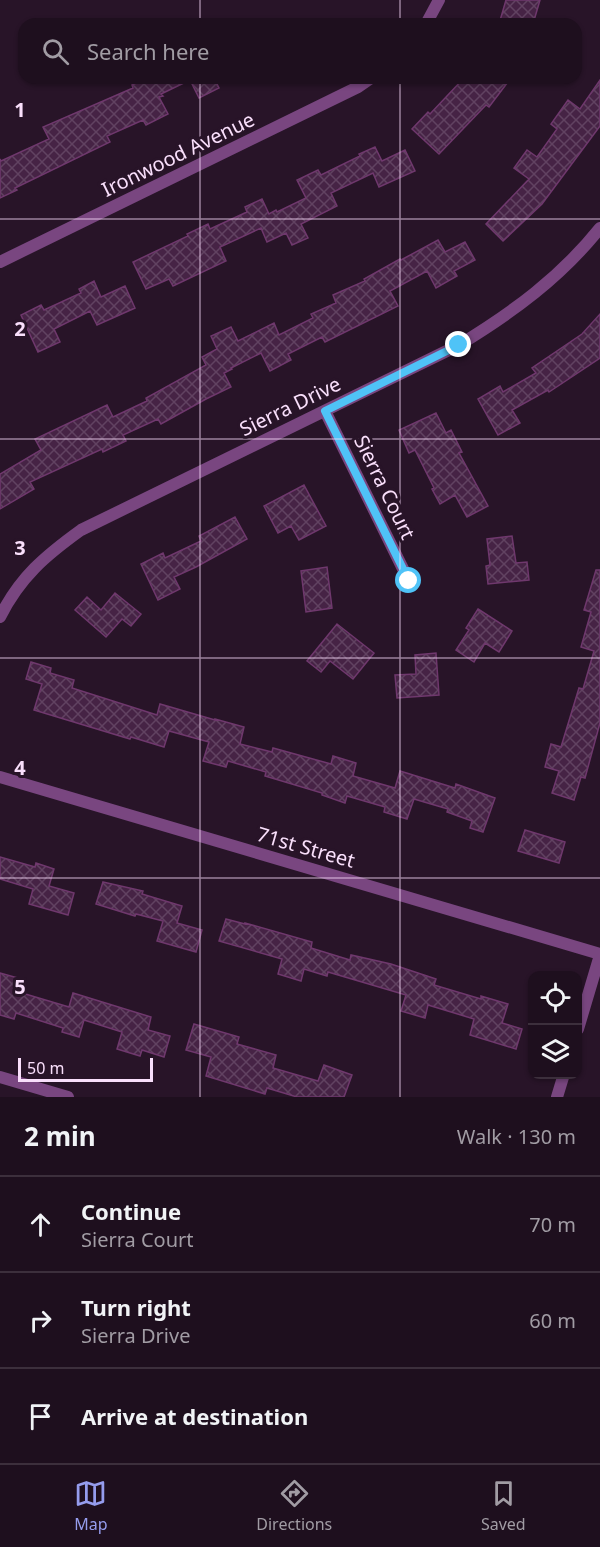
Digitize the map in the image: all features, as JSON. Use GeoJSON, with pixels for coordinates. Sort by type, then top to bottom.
{"type":"FeatureCollection","features":[{"type":"Feature","properties":{"kind":"street"},"geometry":{"type":"LineString","coordinates":[[429,18],[439,0]]}},
{"type":"Feature","properties":{"kind":"street","name":"Ironwood Avenue"},"geometry":{"type":"LineString","coordinates":[[0,262],[362,84]]}},
{"type":"Feature","properties":{"kind":"street","name":"Sierra Drive"},"geometry":{"type":"LineString","coordinates":[[0,617],[17,587],[33,569],[81,530],[459,345],[532,297],[561,271],[600,228]]}},
{"type":"Feature","properties":{"kind":"street","name":"Sierra Court"},"geometry":{"type":"LineString","coordinates":[[325,411],[409,581]]}},
{"type":"Feature","properties":{"kind":"street","name":"71st Street"},"geometry":{"type":"LineString","coordinates":[[0,777],[600,954]]}},
{"type":"Feature","properties":{"kind":"street"},"geometry":{"type":"LineString","coordinates":[[579,1025],[600,954]]}},
{"type":"Feature","properties":{"kind":"street"},"geometry":{"type":"LineString","coordinates":[[0,1077],[68,1097]]}},
{"type":"Feature","properties":{"kind":"street"},"geometry":{"type":"LineString","coordinates":[[557,1097],[562,1079]]}},
{"type":"Feature","properties":{"kind":"building"},"geometry":{"type":"Polygon","coordinates":[[[506,0],[540,0],[535,18],[501,18],[506,0]]]}},
{"type":"Feature","properties":{"kind":"building"},"geometry":{"type":"Polygon","coordinates":[[[600,80],[600,126],[542,204],[503,241],[486,224],[529,179],[514,168],[527,150],[537,157],[557,129],[551,124],[568,100],[580,109],[600,80]]]}},
{"type":"Feature","properties":{"kind":"building"},"geometry":{"type":"Polygon","coordinates":[[[182,84],[159,97],[168,114],[146,125],[143,120],[107,136],[110,142],[15,188],[17,190],[0,198],[0,159],[1,161],[49,139],[43,127],[133,88],[132,85],[182,84]]]}},
{"type":"Feature","properties":{"kind":"building"},"geometry":{"type":"Polygon","coordinates":[[[192,84],[217,84],[219,88],[199,98],[192,84]]]}},
{"type":"Feature","properties":{"kind":"building"},"geometry":{"type":"Polygon","coordinates":[[[458,84],[506,84],[489,107],[486,105],[439,154],[412,129],[428,112],[430,114],[458,84]]]}},
{"type":"Feature","properties":{"kind":"building"},"geometry":{"type":"Polygon","coordinates":[[[375,147],[382,161],[405,150],[415,171],[379,187],[373,173],[331,193],[337,206],[301,224],[308,238],[292,245],[286,233],[267,242],[261,228],[220,247],[226,261],[173,286],[169,279],[146,289],[133,262],[208,224],[210,229],[247,212],[245,207],[262,199],[269,214],[276,210],[277,212],[306,198],[297,180],[318,170],[321,175],[375,147]]]}},
{"type":"Feature","properties":{"kind":"building"},"geometry":{"type":"Polygon","coordinates":[[[438,240],[445,252],[465,242],[475,260],[454,271],[457,276],[436,288],[427,271],[390,291],[398,306],[325,342],[322,337],[288,354],[291,360],[270,371],[261,353],[231,368],[224,373],[231,387],[161,424],[158,419],[123,435],[126,441],[103,452],[102,449],[30,482],[34,489],[0,509],[0,474],[41,450],[35,439],[107,405],[113,417],[147,401],[146,398],[206,365],[202,357],[217,349],[211,336],[231,327],[238,341],[274,323],[279,335],[313,318],[311,314],[336,303],[333,295],[365,281],[364,279],[438,240]]]}},
{"type":"Feature","properties":{"kind":"building"},"geometry":{"type":"Polygon","coordinates":[[[94,281],[101,297],[125,286],[135,308],[97,325],[90,311],[54,329],[60,342],[38,352],[21,315],[41,305],[44,310],[81,293],[79,289],[94,281]]]}},
{"type":"Feature","properties":{"kind":"building"},"geometry":{"type":"Polygon","coordinates":[[[600,314],[600,358],[549,392],[548,390],[512,410],[520,423],[498,435],[478,399],[500,386],[503,392],[536,373],[532,368],[582,334],[600,314]]]}},
{"type":"Feature","properties":{"kind":"building"},"geometry":{"type":"Polygon","coordinates":[[[436,413],[446,433],[451,430],[462,452],[459,453],[488,506],[467,517],[455,495],[440,504],[415,450],[409,453],[399,430],[436,413]]]}},
{"type":"Feature","properties":{"kind":"building"},"geometry":{"type":"Polygon","coordinates":[[[304,485],[326,526],[299,540],[291,526],[278,533],[264,506],[304,485]]]}},
{"type":"Feature","properties":{"kind":"building"},"geometry":{"type":"Polygon","coordinates":[[[235,517],[247,539],[174,577],[180,589],[158,600],[141,564],[163,553],[165,558],[201,541],[199,536],[235,517]]]}},
{"type":"Feature","properties":{"kind":"building"},"geometry":{"type":"Polygon","coordinates":[[[512,536],[516,563],[527,562],[529,580],[488,584],[486,566],[490,565],[487,539],[512,536]]]}},
{"type":"Feature","properties":{"kind":"building"},"geometry":{"type":"Polygon","coordinates":[[[327,567],[332,608],[306,612],[301,571],[327,567]]]}},
{"type":"Feature","properties":{"kind":"building"},"geometry":{"type":"Polygon","coordinates":[[[596,570],[600,570],[600,723],[585,778],[581,777],[574,800],[552,793],[559,771],[545,767],[551,744],[561,747],[579,688],[583,689],[594,651],[581,647],[591,612],[584,610],[596,570]]]}},
{"type":"Feature","properties":{"kind":"building"},"geometry":{"type":"Polygon","coordinates":[[[115,593],[141,614],[131,626],[122,619],[106,637],[75,610],[87,597],[101,610],[115,593]]]}},
{"type":"Feature","properties":{"kind":"building"},"geometry":{"type":"Polygon","coordinates":[[[478,609],[512,631],[499,652],[485,643],[474,662],[456,650],[469,630],[466,628],[478,609]]]}},
{"type":"Feature","properties":{"kind":"building"},"geometry":{"type":"Polygon","coordinates":[[[337,624],[374,653],[353,679],[330,661],[321,672],[307,661],[337,624]]]}},
{"type":"Feature","properties":{"kind":"building"},"geometry":{"type":"Polygon","coordinates":[[[436,653],[439,695],[397,698],[395,675],[416,674],[415,655],[436,653]]]}},
{"type":"Feature","properties":{"kind":"building"},"geometry":{"type":"Polygon","coordinates":[[[31,662],[51,668],[50,673],[74,680],[72,688],[157,715],[160,704],[244,727],[240,744],[272,752],[273,748],[331,764],[333,756],[356,763],[353,776],[395,788],[400,771],[455,788],[456,784],[495,798],[483,832],[470,828],[472,821],[447,812],[448,809],[414,799],[407,819],[384,812],[385,807],[347,796],[345,803],[322,795],[322,793],[265,776],[266,772],[228,761],[226,767],[203,761],[209,742],[169,731],[164,747],[34,710],[42,684],[26,679],[31,662]]]}},
{"type":"Feature","properties":{"kind":"building"},"geometry":{"type":"Polygon","coordinates":[[[525,830],[565,842],[559,863],[518,851],[525,830]]]}},
{"type":"Feature","properties":{"kind":"building"},"geometry":{"type":"Polygon","coordinates":[[[0,857],[35,867],[36,863],[54,869],[49,886],[74,893],[68,915],[29,904],[33,889],[0,879],[0,857]]]}},
{"type":"Feature","properties":{"kind":"building"},"geometry":{"type":"Polygon","coordinates":[[[103,882],[143,891],[142,894],[182,906],[177,923],[202,930],[196,952],[157,941],[163,921],[136,914],[135,916],[96,904],[103,882]]]}},
{"type":"Feature","properties":{"kind":"building"},"geometry":{"type":"Polygon","coordinates":[[[226,919],[312,942],[311,948],[350,960],[351,955],[391,964],[436,979],[434,985],[481,999],[481,996],[508,1004],[502,1023],[522,1029],[516,1049],[470,1035],[474,1019],[428,1005],[425,1018],[401,1011],[406,995],[328,972],[327,976],[304,969],[301,981],[278,974],[282,959],[219,941],[226,919]]]}},
{"type":"Feature","properties":{"kind":"building"},"geometry":{"type":"Polygon","coordinates":[[[0,973],[25,980],[22,993],[69,1007],[73,993],[151,1017],[148,1030],[170,1036],[164,1057],[142,1050],[140,1056],[117,1049],[122,1032],[84,1020],[79,1037],[62,1032],[63,1028],[16,1013],[14,1019],[0,1015],[0,973]]]}},
{"type":"Feature","properties":{"kind":"building"},"geometry":{"type":"Polygon","coordinates":[[[194,1024],[239,1037],[237,1044],[276,1055],[273,1068],[318,1081],[324,1065],[352,1075],[344,1097],[297,1097],[267,1088],[265,1094],[206,1076],[211,1057],[186,1050],[194,1024]]]}},
{"type":"Feature","properties":{"kind":"route"},"geometry":{"type":"LineString","coordinates":[[409,581],[325,411],[459,345]]}}]}
